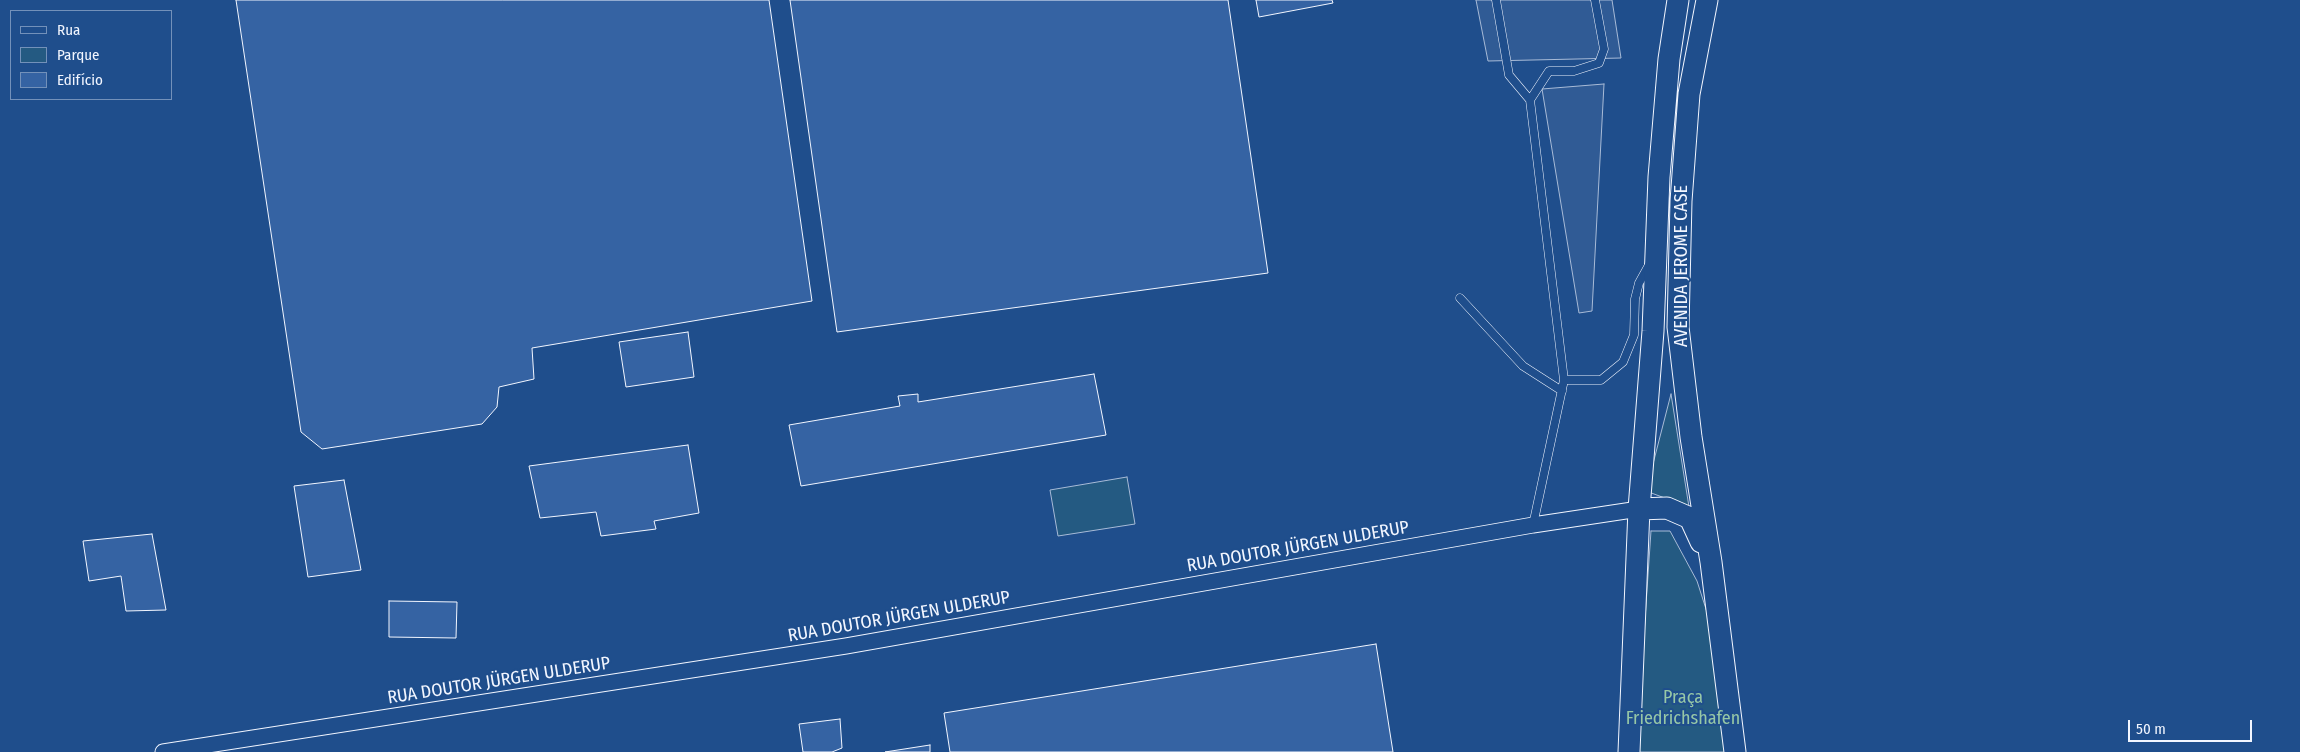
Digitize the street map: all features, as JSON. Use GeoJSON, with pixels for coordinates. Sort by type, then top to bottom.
{"type":"FeatureCollection","features":[{"type":"Feature","properties":{"kind":"main road","name":"AVENIDA JEROME CASE"},"geometry":{"type":"LineString","coordinates":[[1628,752],[1639,509],[1653,331],[1655,254],[1669,59],[1678,0]]}},
{"type":"Feature","properties":{"kind":"main road","name":"AVENIDA JEROME CASE"},"geometry":{"type":"LineString","coordinates":[[1707,0],[1689,104],[1680,201],[1678,327],[1691,437],[1711,562],[1735,752]]}},
{"type":"Feature","properties":{"kind":"main road"},"geometry":{"type":"LineString","coordinates":[[1639,509],[1667,508],[1690,518],[1711,562]]}},
{"type":"Feature","properties":{"kind":"street","name":"RUA DOUTOR JÜRGEN ULDERUP"},"geometry":{"type":"LineString","coordinates":[[163,752],[846,646],[1534,525],[1639,509]]}},
{"type":"Feature","properties":{"kind":"lane"},"geometry":{"type":"LineString","coordinates":[[1496,0],[1509,76],[1530,100],[1564,380],[1534,525]]}},
{"type":"Feature","properties":{"kind":"lane"},"geometry":{"type":"LineString","coordinates":[[1530,100],[1549,71],[1574,71],[1599,63],[1604,49],[1594,0]]}},
{"type":"Feature","properties":{"kind":"lane"},"geometry":{"type":"LineString","coordinates":[[1564,380],[1601,380],[1622,362],[1634,335],[1635,300],[1639,283],[1655,254]]}},
{"type":"Feature","properties":{"kind":"lane"},"geometry":{"type":"LineString","coordinates":[[1460,298],[1523,366],[1562,391]]}},
{"type":"Feature","properties":{"kind":"green space"},"geometry":{"type":"Polygon","coordinates":[[[1671,394],[1689,507],[1646,491],[1671,394]]]}},
{"type":"Feature","properties":{"kind":"green space"},"geometry":{"type":"Polygon","coordinates":[[[1127,477],[1135,524],[1058,536],[1050,490],[1127,477]]]}},
{"type":"Feature","properties":{"kind":"green space","name":"Praça Friedrichshafen"},"geometry":{"type":"Polygon","coordinates":[[[1651,531],[1670,531],[1697,581],[1724,665],[1729,752],[1636,752],[1651,531]]]}},
{"type":"Feature","properties":{"kind":"shaded area"},"geometry":{"type":"Polygon","coordinates":[[[1476,0],[1612,0],[1621,58],[1488,61],[1476,0]]]}},
{"type":"Feature","properties":{"kind":"shaded area"},"geometry":{"type":"Polygon","coordinates":[[[1604,84],[1592,311],[1579,313],[1542,89],[1604,84]]]}},
{"type":"Feature","properties":{"kind":"building"},"geometry":{"type":"Polygon","coordinates":[[[236,0],[769,0],[812,301],[532,348],[534,379],[499,387],[497,407],[482,424],[322,449],[301,432],[236,0]]]}},
{"type":"Feature","properties":{"kind":"building"},"geometry":{"type":"Polygon","coordinates":[[[790,0],[1228,0],[1268,273],[837,332],[790,0]]]}},
{"type":"Feature","properties":{"kind":"building"},"geometry":{"type":"Polygon","coordinates":[[[1256,0],[1332,0],[1333,3],[1259,17],[1256,0]]]}},
{"type":"Feature","properties":{"kind":"building"},"geometry":{"type":"Polygon","coordinates":[[[688,332],[694,377],[626,387],[619,342],[688,332]]]}},
{"type":"Feature","properties":{"kind":"building"},"geometry":{"type":"Polygon","coordinates":[[[1094,374],[1106,435],[801,486],[789,425],[900,406],[898,396],[918,394],[918,402],[1094,374]]]}},
{"type":"Feature","properties":{"kind":"building"},"geometry":{"type":"Polygon","coordinates":[[[688,445],[699,513],[654,521],[656,529],[601,536],[596,512],[540,518],[529,466],[688,445]]]}},
{"type":"Feature","properties":{"kind":"building"},"geometry":{"type":"Polygon","coordinates":[[[344,480],[361,570],[308,577],[294,486],[344,480]]]}},
{"type":"Feature","properties":{"kind":"building"},"geometry":{"type":"Polygon","coordinates":[[[152,534],[166,610],[126,611],[121,576],[89,581],[83,541],[152,534]]]}},
{"type":"Feature","properties":{"kind":"building"},"geometry":{"type":"Polygon","coordinates":[[[389,601],[457,602],[456,638],[389,637],[389,601]]]}},
{"type":"Feature","properties":{"kind":"building"},"geometry":{"type":"Polygon","coordinates":[[[1376,644],[1393,752],[950,752],[944,713],[1376,644]]]}},
{"type":"Feature","properties":{"kind":"building"},"geometry":{"type":"Polygon","coordinates":[[[840,719],[842,748],[832,752],[803,752],[799,724],[840,719]]]}},
{"type":"Feature","properties":{"kind":"building"},"geometry":{"type":"Polygon","coordinates":[[[930,745],[930,752],[885,752],[930,745]]]}}]}
